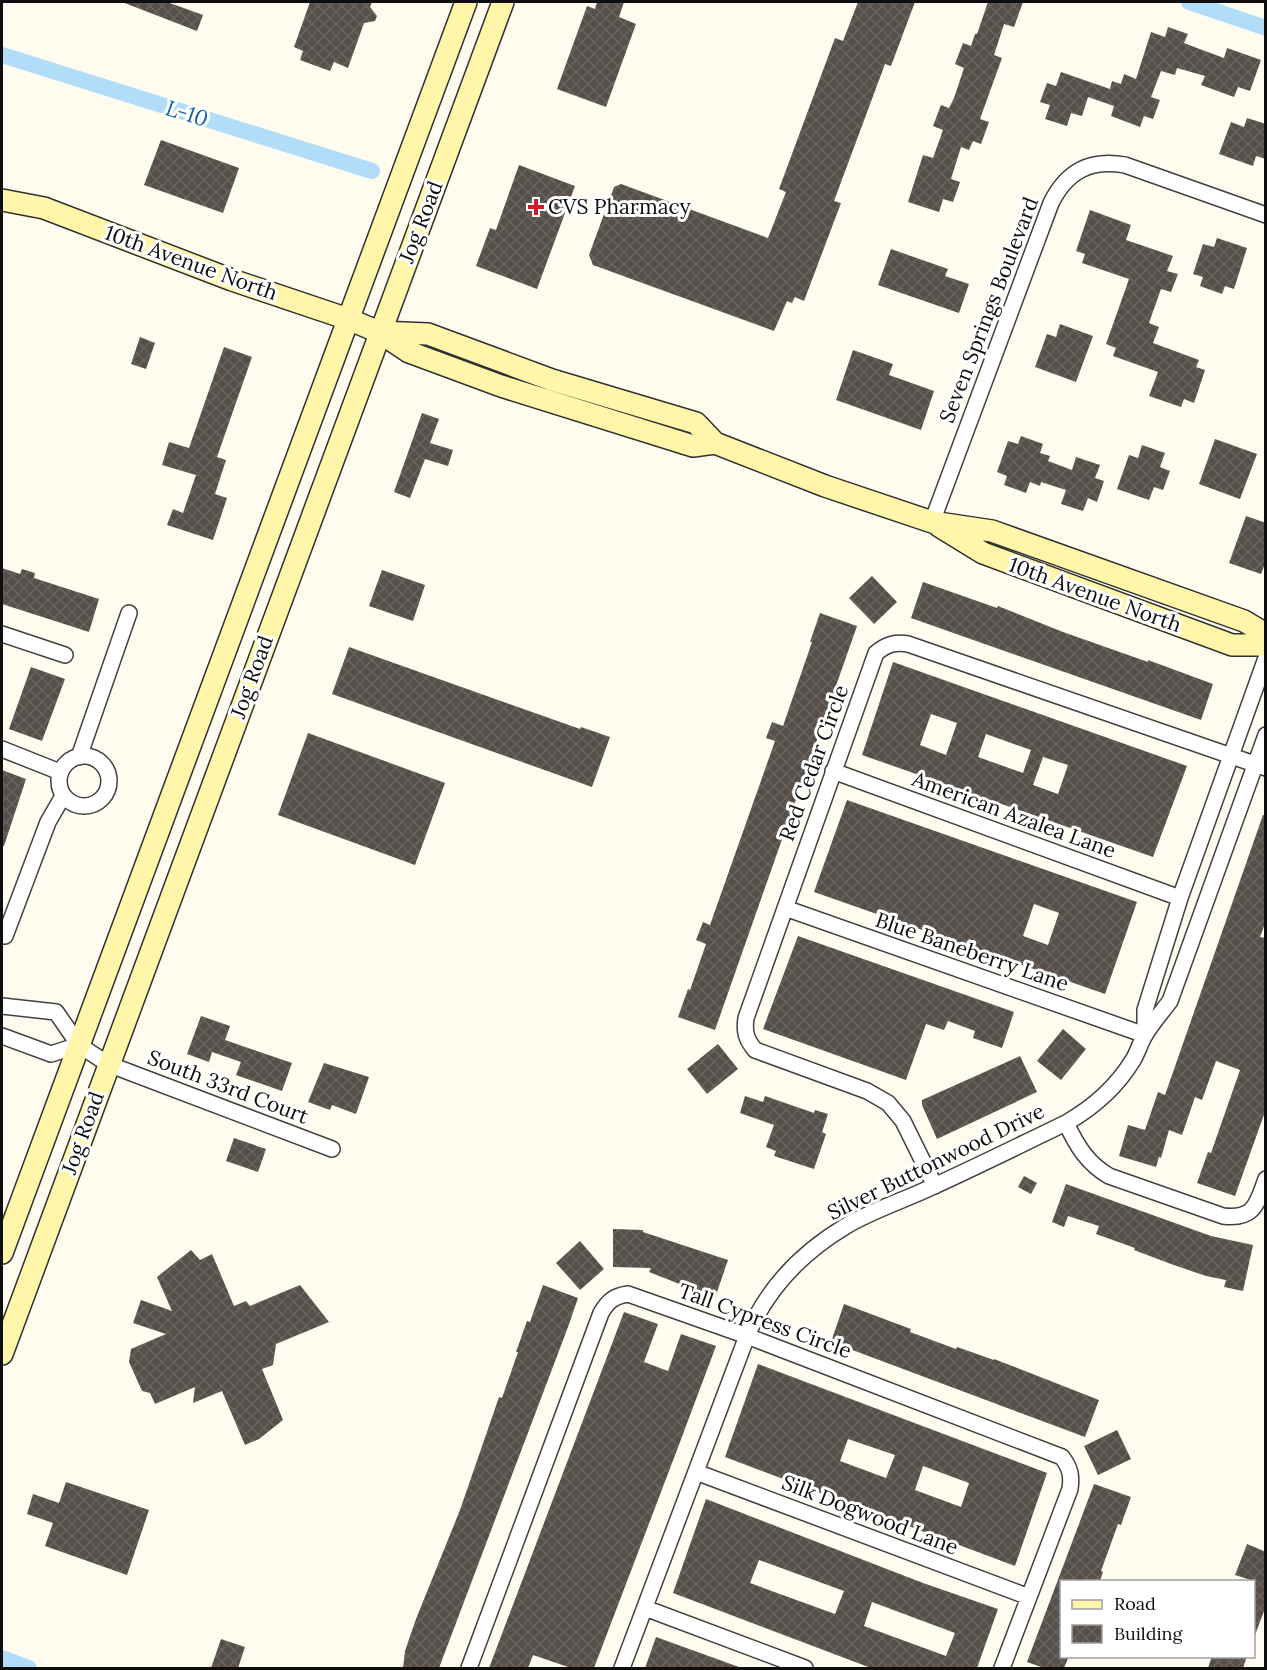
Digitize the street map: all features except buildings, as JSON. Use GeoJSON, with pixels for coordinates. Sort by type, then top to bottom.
{"type":"FeatureCollection","features":[{"type":"Feature","properties":{"kind":"main road","name":"Jog Road"},"geometry":{"type":"LineString","coordinates":[[2,1253],[466,2]]}},
{"type":"Feature","properties":{"kind":"main road","name":"Jog Road"},"geometry":{"type":"LineString","coordinates":[[2,1354],[503,2]]}},
{"type":"Feature","properties":{"kind":"main road","name":"10th Avenue North"},"geometry":{"type":"LineString","coordinates":[[2,200],[44,208],[232,280],[348,319],[379,332],[410,352],[519,392],[693,446],[715,443],[814,482],[932,522],[992,531],[1244,621],[1266,634]]}},
{"type":"Feature","properties":{"kind":"main road","name":"10th Avenue North"},"geometry":{"type":"LineString","coordinates":[[932,522],[983,554],[1232,645],[1266,645]]}},
{"type":"Feature","properties":{"kind":"street","name":"Seven Springs Boulevard"},"geometry":{"type":"LineString","coordinates":[[932,522],[1051,203],[1063,183],[1081,169],[1103,163],[1114,163],[1266,214]]}},
{"type":"Feature","properties":{"kind":"street"},"geometry":{"type":"LineString","coordinates":[[79,757],[129,613]]}},
{"type":"Feature","properties":{"kind":"street"},"geometry":{"type":"LineString","coordinates":[[3,640],[64,654]]}},
{"type":"Feature","properties":{"kind":"street","name":"Red Cedar Circle"},"geometry":{"type":"LineString","coordinates":[[935,1186],[903,1121],[888,1103],[867,1091],[755,1050],[748,1041],[745,1030],[746,1018],[784,908],[876,652],[886,645],[897,642],[908,644],[1260,766]]}},
{"type":"Feature","properties":{"kind":"street","name":"Silver Buttonwood Drive"},"geometry":{"type":"LineString","coordinates":[[1145,1035],[1145,1010],[1180,898],[1266,658]]}},
{"type":"Feature","properties":{"kind":"street","name":"Silver Buttonwood Drive"},"geometry":{"type":"LineString","coordinates":[[622,1668],[747,1336],[765,1300],[786,1273],[810,1250],[847,1225],[935,1186],[1066,1123],[1105,1096],[1121,1078],[1145,1035],[1170,1001],[1260,766],[1266,735]]}},
{"type":"Feature","properties":{"kind":"street"},"geometry":{"type":"LineString","coordinates":[[2,749],[60,772]]}},
{"type":"Feature","properties":{"kind":"street"},"geometry":{"type":"LineString","coordinates":[[79,757],[95,759],[102,764],[107,771],[109,787],[100,801],[85,807],[77,806],[63,796],[59,780],[64,765],[79,757]]}},
{"type":"Feature","properties":{"kind":"street","name":"American Azalea Lane"},"geometry":{"type":"LineString","coordinates":[[833,771],[1180,898]]}},
{"type":"Feature","properties":{"kind":"street"},"geometry":{"type":"LineString","coordinates":[[5,936],[48,822],[63,796]]}},
{"type":"Feature","properties":{"kind":"street","name":"Blue Baneberry Lane"},"geometry":{"type":"LineString","coordinates":[[784,908],[1145,1035]]}},
{"type":"Feature","properties":{"kind":"street"},"geometry":{"type":"LineString","coordinates":[[2,1006],[56,1012],[79,1045],[51,1054],[2,1036]]}},
{"type":"Feature","properties":{"kind":"street","name":"South 33rd Court"},"geometry":{"type":"LineString","coordinates":[[79,1045],[108,1064],[332,1149]]}},
{"type":"Feature","properties":{"kind":"street"},"geometry":{"type":"LineString","coordinates":[[1066,1123],[1081,1152],[1098,1170],[1109,1176],[1223,1216],[1235,1218],[1246,1215],[1255,1208],[1266,1179]]}},
{"type":"Feature","properties":{"kind":"street","name":"Tall Cypress Circle"},"geometry":{"type":"LineString","coordinates":[[469,1668],[601,1312],[607,1302],[616,1296],[628,1294],[747,1336],[1062,1457],[1069,1466],[1072,1477],[1070,1489],[1002,1668]]}},
{"type":"Feature","properties":{"kind":"street","name":"Silk Dogwood Lane"},"geometry":{"type":"LineString","coordinates":[[696,1472],[1029,1597]]}},
{"type":"Feature","properties":{"kind":"street"},"geometry":{"type":"LineString","coordinates":[[645,1608],[805,1668]]}},
{"type":"Feature","properties":{"kind":"waterway","name":"L-10"},"geometry":{"type":"LineString","coordinates":[[1189,2],[1266,28]]}},
{"type":"Feature","properties":{"kind":"waterway","name":"L-10"},"geometry":{"type":"LineString","coordinates":[[2,55],[372,171]]}},
{"type":"Feature","properties":{"kind":"waterway"},"geometry":{"type":"LineString","coordinates":[[2,1658],[29,1668]]}},
{"type":"Feature","properties":{"kind":"place","name":"CVS Pharmacy"},"geometry":{"type":"Point","coordinates":[536,207]}}]}
